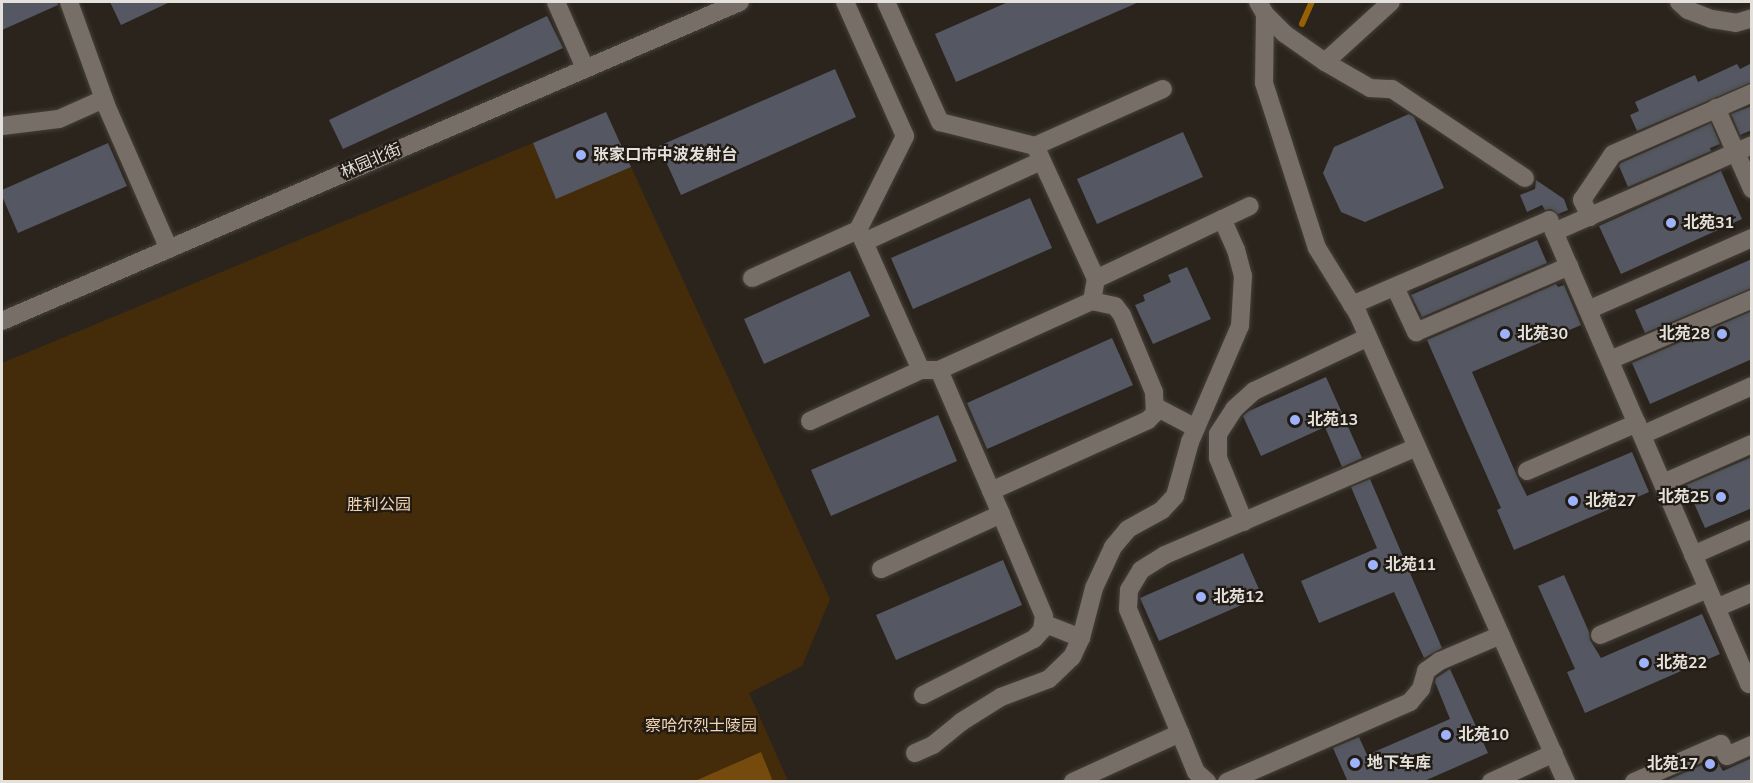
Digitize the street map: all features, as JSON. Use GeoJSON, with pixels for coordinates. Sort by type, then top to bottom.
{"type":"FeatureCollection","features":[{"type":"Feature","properties":{"kind":"street"},"geometry":{"type":"LineString","coordinates":[[69,2],[104,99],[169,249]]}},
{"type":"Feature","properties":{"kind":"street"},"geometry":{"type":"LineString","coordinates":[[556,2],[585,69]]}},
{"type":"Feature","properties":{"kind":"street","name":"林园北街"},"geometry":{"type":"LineString","coordinates":[[2,321],[740,2]]}},
{"type":"Feature","properties":{"kind":"street"},"geometry":{"type":"LineString","coordinates":[[845,2],[905,136],[861,236]]}},
{"type":"Feature","properties":{"kind":"street"},"geometry":{"type":"LineString","coordinates":[[886,2],[940,122],[1038,153],[1096,279],[1092,301]]}},
{"type":"Feature","properties":{"kind":"street"},"geometry":{"type":"LineString","coordinates":[[1325,62],[1391,2]]}},
{"type":"Feature","properties":{"kind":"street"},"geometry":{"type":"LineString","coordinates":[[1679,2],[1688,10],[1712,20],[1736,23],[1752,18]]}},
{"type":"Feature","properties":{"kind":"street"},"geometry":{"type":"LineString","coordinates":[[1262,8],[1285,34],[1325,62],[1370,88],[1392,89],[1525,178]]}},
{"type":"Feature","properties":{"kind":"street"},"geometry":{"type":"LineString","coordinates":[[1262,8],[1264,82],[1317,248],[1352,305],[1368,337],[1566,782]]}},
{"type":"Feature","properties":{"kind":"street"},"geometry":{"type":"LineString","coordinates":[[752,278],[861,236],[1038,153],[1162,89]]}},
{"type":"Feature","properties":{"kind":"street"},"geometry":{"type":"LineString","coordinates":[[1590,217],[1582,200],[1614,153],[1752,93]]}},
{"type":"Feature","properties":{"kind":"street"},"geometry":{"type":"LineString","coordinates":[[2,126],[59,119],[104,99]]}},
{"type":"Feature","properties":{"kind":"street"},"geometry":{"type":"LineString","coordinates":[[1716,108],[1743,149],[1752,189]]}},
{"type":"Feature","properties":{"kind":"street"},"geometry":{"type":"LineString","coordinates":[[1554,232],[1743,149]]}},
{"type":"Feature","properties":{"kind":"street"},"geometry":{"type":"LineString","coordinates":[[1096,279],[1250,206]]}},
{"type":"Feature","properties":{"kind":"street"},"geometry":{"type":"LineString","coordinates":[[915,753],[933,745],[961,722],[1001,697],[1049,679],[1072,657],[1081,638],[1094,588],[1113,547],[1128,529],[1162,510],[1174,496],[1196,428],[1240,326],[1244,299],[1243,276],[1236,250],[1222,219]]}},
{"type":"Feature","properties":{"kind":"street"},"geometry":{"type":"LineString","coordinates":[[1352,305],[1549,220],[1749,684],[1752,683]]}},
{"type":"Feature","properties":{"kind":"street"},"geometry":{"type":"LineString","coordinates":[[861,236],[991,491],[1044,616],[1042,630],[1034,639],[923,695]]}},
{"type":"Feature","properties":{"kind":"street"},"geometry":{"type":"LineString","coordinates":[[1588,310],[1752,238]]}},
{"type":"Feature","properties":{"kind":"street"},"geometry":{"type":"LineString","coordinates":[[1395,287],[1416,332],[1569,266]]}},
{"type":"Feature","properties":{"kind":"street"},"geometry":{"type":"LineString","coordinates":[[1610,360],[1752,299]]}},
{"type":"Feature","properties":{"kind":"street"},"geometry":{"type":"LineString","coordinates":[[810,421],[1092,301],[1115,306],[1122,315],[1154,392],[1155,413],[1148,420],[991,491]]}},
{"type":"Feature","properties":{"kind":"street"},"geometry":{"type":"LineString","coordinates":[[1244,522],[1218,458],[1218,434],[1234,409],[1254,391],[1368,337]]}},
{"type":"Feature","properties":{"kind":"street"},"geometry":{"type":"LineString","coordinates":[[1527,471],[1752,386]]}},
{"type":"Feature","properties":{"kind":"street"},"geometry":{"type":"LineString","coordinates":[[1155,407],[1196,428]]}},
{"type":"Feature","properties":{"kind":"street"},"geometry":{"type":"LineString","coordinates":[[1663,483],[1752,444]]}},
{"type":"Feature","properties":{"kind":"street"},"geometry":{"type":"LineString","coordinates":[[1207,782],[1196,772],[1128,609],[1129,590],[1141,570],[1165,555],[1417,447]]}},
{"type":"Feature","properties":{"kind":"street"},"geometry":{"type":"LineString","coordinates":[[881,569],[1001,514]]}},
{"type":"Feature","properties":{"kind":"street"},"geometry":{"type":"LineString","coordinates":[[1693,555],[1752,529]]}},
{"type":"Feature","properties":{"kind":"street"},"geometry":{"type":"LineString","coordinates":[[1600,635],[1708,589]]}},
{"type":"Feature","properties":{"kind":"street"},"geometry":{"type":"LineString","coordinates":[[1716,608],[1752,592]]}},
{"type":"Feature","properties":{"kind":"street"},"geometry":{"type":"LineString","coordinates":[[1043,623],[1081,638]]}},
{"type":"Feature","properties":{"kind":"street"},"geometry":{"type":"LineString","coordinates":[[1227,782],[1410,702],[1421,689],[1426,671],[1440,661],[1501,635]]}},
{"type":"Feature","properties":{"kind":"street"},"geometry":{"type":"LineString","coordinates":[[1073,782],[1180,733]]}},
{"type":"Feature","properties":{"kind":"street"},"geometry":{"type":"LineString","coordinates":[[1635,782],[1721,744],[1727,756],[1752,745]]}},
{"type":"Feature","properties":{"kind":"street"},"geometry":{"type":"LineString","coordinates":[[1491,782],[1554,753]]}},
{"type":"Feature","properties":{"kind":"green space","name":"胜利公园"},"geometry":{"type":"Polygon","coordinates":[[[533,143],[556,198],[631,167],[830,599],[802,666],[749,693],[788,781],[2,782],[2,363],[533,143]]]}},
{"type":"Feature","properties":{"kind":"shaded area"},"geometry":{"type":"Polygon","coordinates":[[[761,752],[772,779],[770,781],[695,781],[761,752]]]}},
{"type":"Feature","properties":{"kind":"building"},"geometry":{"type":"Polygon","coordinates":[[[2,2],[58,2],[58,5],[2,30],[2,2]]]}},
{"type":"Feature","properties":{"kind":"building"},"geometry":{"type":"Polygon","coordinates":[[[110,2],[170,2],[121,25],[110,2]]]}},
{"type":"Feature","properties":{"kind":"building"},"geometry":{"type":"Polygon","coordinates":[[[1008,2],[1139,2],[956,82],[935,34],[1008,2]]]}},
{"type":"Feature","properties":{"kind":"building"},"geometry":{"type":"Polygon","coordinates":[[[547,16],[563,48],[343,149],[329,120],[547,16]]]}},
{"type":"Feature","properties":{"kind":"building"},"geometry":{"type":"Polygon","coordinates":[[[1752,63],[1752,82],[1637,131],[1630,115],[1639,111],[1635,102],[1695,75],[1698,82],[1737,64],[1740,69],[1752,63]]]}},
{"type":"Feature","properties":{"kind":"building"},"geometry":{"type":"Polygon","coordinates":[[[835,69],[856,117],[681,195],[659,146],[835,69]]]}},
{"type":"Feature","properties":{"kind":"building"},"geometry":{"type":"Polygon","coordinates":[[[1752,106],[1752,130],[1740,135],[1731,114],[1752,106]]]}},
{"type":"Feature","properties":{"kind":"building","name":"张家口市中波发射台"},"geometry":{"type":"Polygon","coordinates":[[[606,112],[631,167],[556,199],[533,143],[606,112]]]}},
{"type":"Feature","properties":{"kind":"building"},"geometry":{"type":"Polygon","coordinates":[[[1409,114],[1414,117],[1444,188],[1365,222],[1341,212],[1323,173],[1334,147],[1409,114]]]}},
{"type":"Feature","properties":{"kind":"building"},"geometry":{"type":"Polygon","coordinates":[[[1711,123],[1720,144],[1710,148],[1711,151],[1628,187],[1619,166],[1621,163],[1711,123]]]}},
{"type":"Feature","properties":{"kind":"building"},"geometry":{"type":"Polygon","coordinates":[[[1183,132],[1203,177],[1097,224],[1077,179],[1183,132]]]}},
{"type":"Feature","properties":{"kind":"building"},"geometry":{"type":"Polygon","coordinates":[[[108,143],[127,186],[18,233],[2,196],[2,190],[108,143]]]}},
{"type":"Feature","properties":{"kind":"building","name":"北苑31"},"geometry":{"type":"Polygon","coordinates":[[[1721,171],[1742,219],[1621,274],[1599,226],[1721,171]]]}},
{"type":"Feature","properties":{"kind":"building"},"geometry":{"type":"Polygon","coordinates":[[[1536,180],[1564,199],[1568,210],[1558,214],[1551,209],[1545,210],[1542,205],[1527,212],[1520,195],[1535,189],[1536,180]]]}},
{"type":"Feature","properties":{"kind":"building"},"geometry":{"type":"Polygon","coordinates":[[[1030,198],[1052,248],[913,309],[891,258],[1030,198]]]}},
{"type":"Feature","properties":{"kind":"building"},"geometry":{"type":"Polygon","coordinates":[[[1537,240],[1547,263],[1422,317],[1411,295],[1537,240]]]}},
{"type":"Feature","properties":{"kind":"building"},"geometry":{"type":"Polygon","coordinates":[[[1752,259],[1752,288],[1645,333],[1635,310],[1752,259]]]}},
{"type":"Feature","properties":{"kind":"building"},"geometry":{"type":"Polygon","coordinates":[[[1187,267],[1211,319],[1153,344],[1135,305],[1145,301],[1143,295],[1171,282],[1168,275],[1187,267]]]}},
{"type":"Feature","properties":{"kind":"building"},"geometry":{"type":"Polygon","coordinates":[[[850,271],[870,316],[764,364],[744,319],[850,271]]]}},
{"type":"Feature","properties":{"kind":"building"},"geometry":{"type":"Polygon","coordinates":[[[1556,284],[1558,287],[1564,285],[1581,325],[1472,372],[1517,476],[1527,496],[1632,452],[1649,492],[1514,550],[1497,510],[1501,508],[1427,340],[1556,284]]]}},
{"type":"Feature","properties":{"kind":"building","name":"北苑28"},"geometry":{"type":"Polygon","coordinates":[[[1752,311],[1752,359],[1650,404],[1632,363],[1752,311]]]}},
{"type":"Feature","properties":{"kind":"building"},"geometry":{"type":"Polygon","coordinates":[[[1112,338],[1133,385],[987,449],[967,403],[1112,338]]]}},
{"type":"Feature","properties":{"kind":"building","name":"北苑13"},"geometry":{"type":"Polygon","coordinates":[[[1326,377],[1362,458],[1342,467],[1325,427],[1261,456],[1243,416],[1249,411],[1326,377]]]}},
{"type":"Feature","properties":{"kind":"building"},"geometry":{"type":"Polygon","coordinates":[[[938,415],[957,461],[831,516],[811,470],[938,415]]]}},
{"type":"Feature","properties":{"kind":"building","name":"北苑25"},"geometry":{"type":"Polygon","coordinates":[[[1752,457],[1752,508],[1705,528],[1686,485],[1752,457]]]}},
{"type":"Feature","properties":{"kind":"building","name":"北苑11"},"geometry":{"type":"Polygon","coordinates":[[[1370,479],[1442,648],[1424,658],[1394,592],[1319,623],[1301,581],[1377,548],[1351,487],[1370,479]]]}},
{"type":"Feature","properties":{"kind":"building","name":"北苑12"},"geometry":{"type":"Polygon","coordinates":[[[1243,553],[1262,596],[1159,641],[1140,598],[1243,553]]]}},
{"type":"Feature","properties":{"kind":"building"},"geometry":{"type":"Polygon","coordinates":[[[1003,560],[1022,605],[896,660],[876,615],[1003,560]]]}},
{"type":"Feature","properties":{"kind":"building","name":"北苑22"},"geometry":{"type":"Polygon","coordinates":[[[1564,575],[1589,632],[1590,640],[1601,658],[1702,614],[1720,654],[1585,713],[1567,672],[1575,669],[1538,586],[1564,575]]]}},
{"type":"Feature","properties":{"kind":"building","name":"北苑10"},"geometry":{"type":"Polygon","coordinates":[[[1450,669],[1488,753],[1422,782],[1348,782],[1333,748],[1359,737],[1367,755],[1450,719],[1435,682],[1436,678],[1450,669]]]}},
{"type":"Feature","properties":{"kind":"building","name":"北苑17"},"geometry":{"type":"Polygon","coordinates":[[[1752,758],[1752,782],[1663,782],[1716,759],[1723,771],[1752,758]]]}},
{"type":"Feature","properties":{"kind":"waterway"},"geometry":{"type":"LineString","coordinates":[[1302,24],[1312,2]]}},
{"type":"Feature","properties":{"kind":"place","name":"张家口市中波发射台"},"geometry":{"type":"Point","coordinates":[581,155]}},
{"type":"Feature","properties":{"kind":"place","name":"北苑31"},"geometry":{"type":"Point","coordinates":[1671,223]}},
{"type":"Feature","properties":{"kind":"place","name":"北苑30"},"geometry":{"type":"Point","coordinates":[1505,334]}},
{"type":"Feature","properties":{"kind":"place","name":"北苑28"},"geometry":{"type":"Point","coordinates":[1722,334]}},
{"type":"Feature","properties":{"kind":"place","name":"北苑13"},"geometry":{"type":"Point","coordinates":[1295,420]}},
{"type":"Feature","properties":{"kind":"place","name":"北苑25"},"geometry":{"type":"Point","coordinates":[1721,497]}},
{"type":"Feature","properties":{"kind":"place","name":"北苑27"},"geometry":{"type":"Point","coordinates":[1573,501]}},
{"type":"Feature","properties":{"kind":"place","name":"北苑11"},"geometry":{"type":"Point","coordinates":[1373,565]}},
{"type":"Feature","properties":{"kind":"place","name":"北苑12"},"geometry":{"type":"Point","coordinates":[1201,597]}},
{"type":"Feature","properties":{"kind":"place","name":"北苑22"},"geometry":{"type":"Point","coordinates":[1644,663]}},
{"type":"Feature","properties":{"kind":"place","name":"北苑10"},"geometry":{"type":"Point","coordinates":[1446,735]}},
{"type":"Feature","properties":{"kind":"place","name":"地下车库"},"geometry":{"type":"Point","coordinates":[1355,763]}},
{"type":"Feature","properties":{"kind":"place","name":"北苑17"},"geometry":{"type":"Point","coordinates":[1710,764]}},
{"type":"Feature","properties":{"kind":"park label","name":"察哈尔烈士陵园"},"geometry":{"type":"Point","coordinates":[701,726]}}]}
